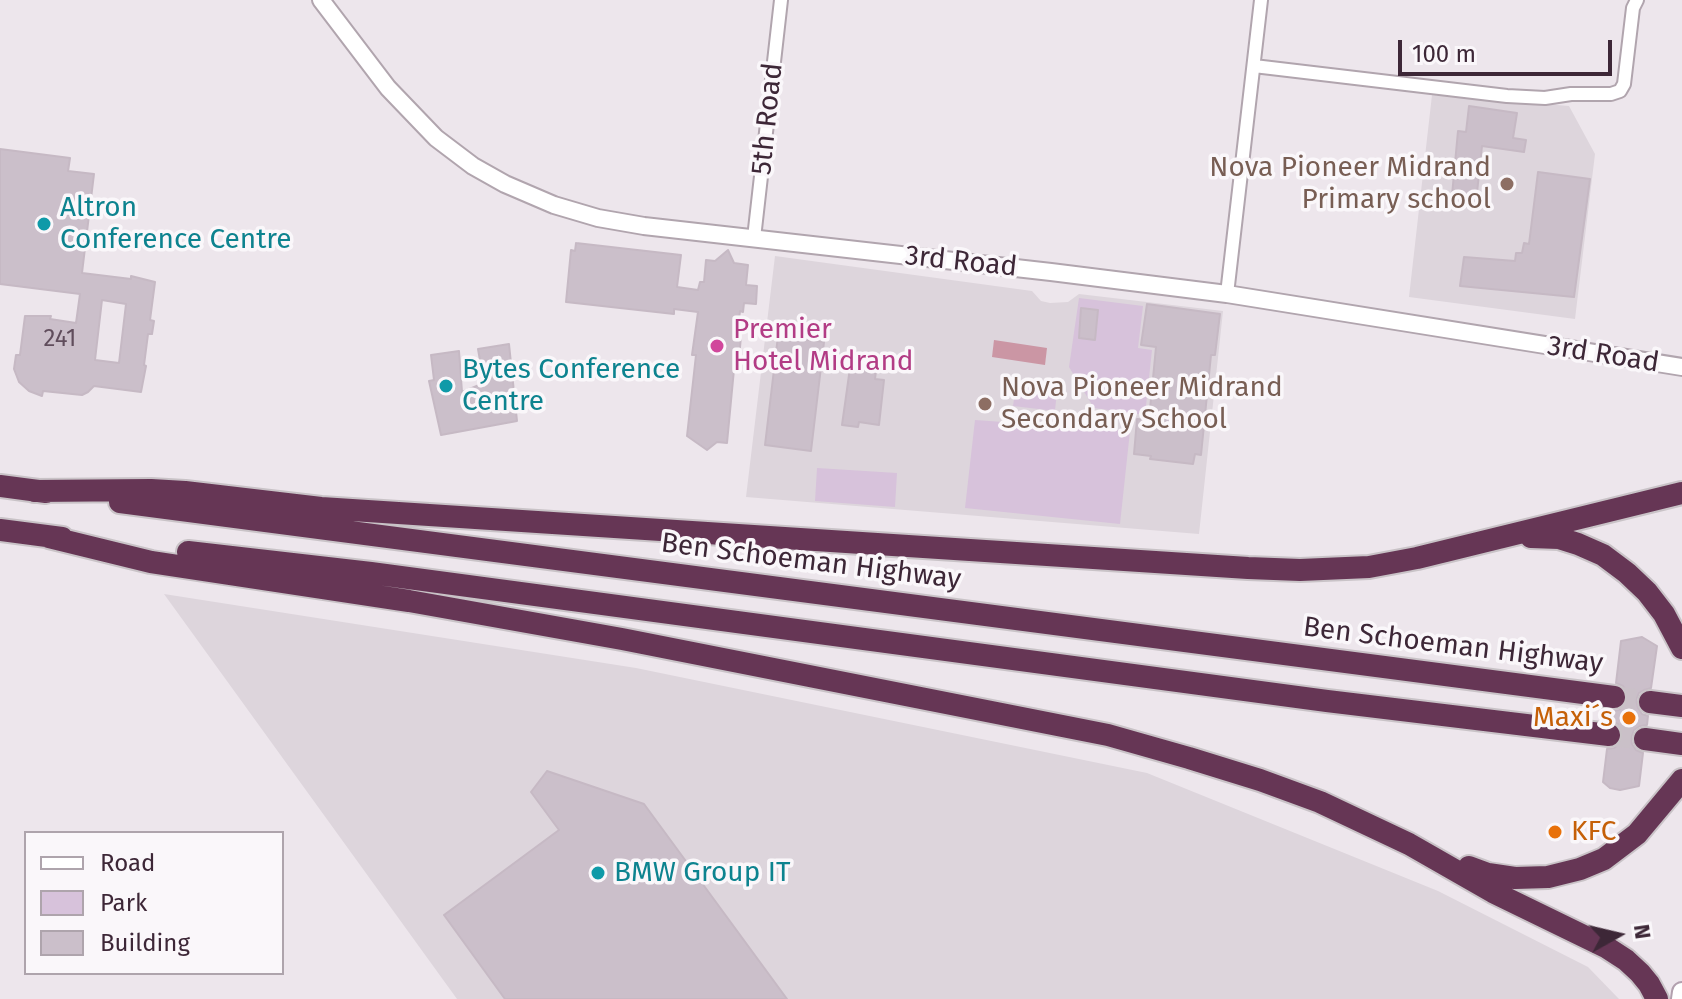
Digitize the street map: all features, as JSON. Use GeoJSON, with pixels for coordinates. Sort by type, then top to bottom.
{"type":"FeatureCollection","features":[{"type":"Feature","properties":{"kind":"highway","name":"Ben Schoeman Highway"},"geometry":{"type":"LineString","coordinates":[[0,486],[1614,697]]}},
{"type":"Feature","properties":{"kind":"highway"},"geometry":{"type":"LineString","coordinates":[[34,491],[185,492],[321,508],[1300,570],[1369,567],[1417,558],[1682,493]]}},
{"type":"Feature","properties":{"kind":"highway"},"geometry":{"type":"LineString","coordinates":[[0,530],[371,573],[1327,701],[1609,735]]}},
{"type":"Feature","properties":{"kind":"highway"},"geometry":{"type":"LineString","coordinates":[[49,537],[151,562],[394,598],[607,636],[1108,735],[1260,780],[1320,802],[1409,844],[1488,874],[1515,878],[1563,874],[1604,859],[1637,834],[1682,780]]}},
{"type":"Feature","properties":{"kind":"highway"},"geometry":{"type":"LineString","coordinates":[[1498,539],[1559,538],[1603,555],[1647,592],[1664,614],[1682,648]]}},
{"type":"Feature","properties":{"kind":"highway"},"geometry":{"type":"LineString","coordinates":[[1650,702],[1682,706]]}},
{"type":"Feature","properties":{"kind":"highway"},"geometry":{"type":"LineString","coordinates":[[1645,739],[1682,744]]}},
{"type":"Feature","properties":{"kind":"highway"},"geometry":{"type":"LineString","coordinates":[[1409,844],[1493,892],[1616,954],[1640,973],[1657,999]]}},
{"type":"Feature","properties":{"kind":"main road"},"geometry":{"type":"LineString","coordinates":[[1681,999],[1682,992]]}},
{"type":"Feature","properties":{"kind":"street","name":"3rd Road"},"geometry":{"type":"LineString","coordinates":[[321,0],[388,88],[436,138],[505,184],[554,205],[598,218],[644,226],[1227,294],[1682,367]]}},
{"type":"Feature","properties":{"kind":"street","name":"5th Road"},"geometry":{"type":"LineString","coordinates":[[754,238],[781,0]]}},
{"type":"Feature","properties":{"kind":"street"},"geometry":{"type":"LineString","coordinates":[[1227,294],[1261,0]]}},
{"type":"Feature","properties":{"kind":"street"},"geometry":{"type":"LineString","coordinates":[[1254,66],[1494,95],[1545,98],[1571,94],[1611,94],[1623,88],[1631,16],[1637,0]]}},
{"type":"Feature","properties":{"kind":"shaded area","name":"Nova Pioneer Midrand Primary school"},"geometry":{"type":"Polygon","coordinates":[[[1432,95],[1569,106],[1595,154],[1575,319],[1409,297],[1432,95]]]}},
{"type":"Feature","properties":{"kind":"shaded area","name":"Nova Pioneer Midrand Secondary School"},"geometry":{"type":"Polygon","coordinates":[[[775,256],[1032,291],[1041,301],[1050,303],[1068,302],[1079,294],[1223,311],[1199,534],[746,497],[775,256]]]}},
{"type":"Feature","properties":{"kind":"shaded area"},"geometry":{"type":"Polygon","coordinates":[[[994,340],[1047,348],[1045,365],[992,357],[994,340]]]}},
{"type":"Feature","properties":{"kind":"shaded area"},"geometry":{"type":"Polygon","coordinates":[[[164,594],[636,668],[1147,773],[1438,891],[1588,967],[1619,999],[457,999],[164,594]]]}},
{"type":"Feature","properties":{"kind":"green space"},"geometry":{"type":"Polygon","coordinates":[[[1079,298],[1143,306],[1138,348],[1152,350],[1145,415],[1094,408],[1069,367],[1079,298]]]}},
{"type":"Feature","properties":{"kind":"green space"},"geometry":{"type":"Polygon","coordinates":[[[1016,385],[1057,390],[1055,411],[1013,406],[1016,385]]]}},
{"type":"Feature","properties":{"kind":"green space"},"geometry":{"type":"Polygon","coordinates":[[[975,420],[1130,431],[1120,524],[965,508],[975,420]]]}},
{"type":"Feature","properties":{"kind":"green space"},"geometry":{"type":"Polygon","coordinates":[[[817,468],[897,473],[895,507],[815,501],[817,468]]]}},
{"type":"Feature","properties":{"kind":"building"},"geometry":{"type":"Polygon","coordinates":[[[1469,106],[1517,113],[1513,138],[1526,140],[1524,152],[1482,146],[1476,202],[1473,207],[1451,206],[1458,131],[1466,132],[1469,106]]]}},
{"type":"Feature","properties":{"kind":"building"},"geometry":{"type":"Polygon","coordinates":[[[0,149],[70,158],[68,171],[94,174],[82,273],[131,279],[131,276],[155,282],[150,320],[154,321],[152,334],[148,334],[141,392],[94,386],[82,395],[43,391],[42,396],[29,391],[19,382],[14,369],[16,355],[20,355],[25,316],[51,316],[50,319],[76,323],[80,294],[0,284],[0,149]],[[102,300],[95,360],[119,363],[126,304],[102,300]]]}},
{"type":"Feature","properties":{"kind":"building"},"geometry":{"type":"Polygon","coordinates":[[[1538,172],[1590,179],[1574,297],[1460,286],[1464,257],[1515,261],[1516,253],[1522,253],[1524,243],[1529,244],[1538,172]]]}},
{"type":"Feature","properties":{"kind":"building","name":"Premier Hotel Midrand"},"geometry":{"type":"Polygon","coordinates":[[[576,243],[681,255],[677,287],[698,290],[700,282],[704,282],[706,260],[715,261],[728,250],[734,263],[748,265],[746,285],[757,286],[756,304],[744,303],[743,312],[740,311],[737,336],[741,336],[739,359],[735,359],[727,443],[717,442],[707,450],[687,436],[698,312],[674,309],[674,314],[566,302],[571,250],[575,251],[576,243]]]}},
{"type":"Feature","properties":{"kind":"building"},"geometry":{"type":"Polygon","coordinates":[[[1147,304],[1220,314],[1215,355],[1211,355],[1201,455],[1195,454],[1193,464],[1134,454],[1137,419],[1149,420],[1156,347],[1141,345],[1147,304]]]}},
{"type":"Feature","properties":{"kind":"building"},"geometry":{"type":"Polygon","coordinates":[[[1081,308],[1098,310],[1095,340],[1079,338],[1081,308]]]}},
{"type":"Feature","properties":{"kind":"building"},"geometry":{"type":"Polygon","coordinates":[[[778,336],[824,342],[811,451],[765,445],[778,336]]]}},
{"type":"Feature","properties":{"kind":"building","name":"Bytes Conference Centre"},"geometry":{"type":"Polygon","coordinates":[[[509,344],[517,421],[441,435],[429,381],[434,380],[431,355],[459,351],[462,392],[484,383],[478,349],[509,344]]]}},
{"type":"Feature","properties":{"kind":"building"},"geometry":{"type":"Polygon","coordinates":[[[850,368],[876,371],[875,379],[884,380],[879,425],[859,422],[858,427],[842,425],[850,368]]]}},
{"type":"Feature","properties":{"kind":"building","name":"Maxi´s"},"geometry":{"type":"Polygon","coordinates":[[[1642,637],[1657,646],[1651,688],[1639,693],[1636,700],[1642,714],[1648,716],[1647,725],[1634,730],[1631,738],[1636,750],[1643,753],[1639,786],[1620,790],[1610,788],[1603,782],[1607,749],[1620,744],[1623,736],[1618,724],[1611,721],[1612,711],[1625,706],[1628,698],[1623,686],[1616,683],[1621,641],[1642,637]]]}},
{"type":"Feature","properties":{"kind":"building","name":"BMW Group IT"},"geometry":{"type":"Polygon","coordinates":[[[547,771],[644,804],[787,999],[505,999],[444,915],[559,830],[531,792],[547,771]]]}},
{"type":"Feature","properties":{"kind":"tunnel"},"geometry":{"type":"LineString","coordinates":[[1614,697],[1650,702]]}},
{"type":"Feature","properties":{"kind":"tunnel"},"geometry":{"type":"LineString","coordinates":[[1609,735],[1645,739]]}},
{"type":"Feature","properties":{"kind":"place","name":"Nova Pioneer Midrand Primary school"},"geometry":{"type":"Point","coordinates":[1507,184]}},
{"type":"Feature","properties":{"kind":"place","name":"Altron Conference Centre"},"geometry":{"type":"Point","coordinates":[44,224]}},
{"type":"Feature","properties":{"kind":"place","name":"Premier Hotel Midrand"},"geometry":{"type":"Point","coordinates":[717,346]}},
{"type":"Feature","properties":{"kind":"place","name":"Bytes Conference Centre"},"geometry":{"type":"Point","coordinates":[446,386]}},
{"type":"Feature","properties":{"kind":"place","name":"Nova Pioneer Midrand Secondary School"},"geometry":{"type":"Point","coordinates":[985,404]}},
{"type":"Feature","properties":{"kind":"place","name":"Maxi´s"},"geometry":{"type":"Point","coordinates":[1629,718]}},
{"type":"Feature","properties":{"kind":"place","name":"KFC"},"geometry":{"type":"Point","coordinates":[1555,832]}},
{"type":"Feature","properties":{"kind":"place","name":"BMW Group IT"},"geometry":{"type":"Point","coordinates":[598,873]}}]}
